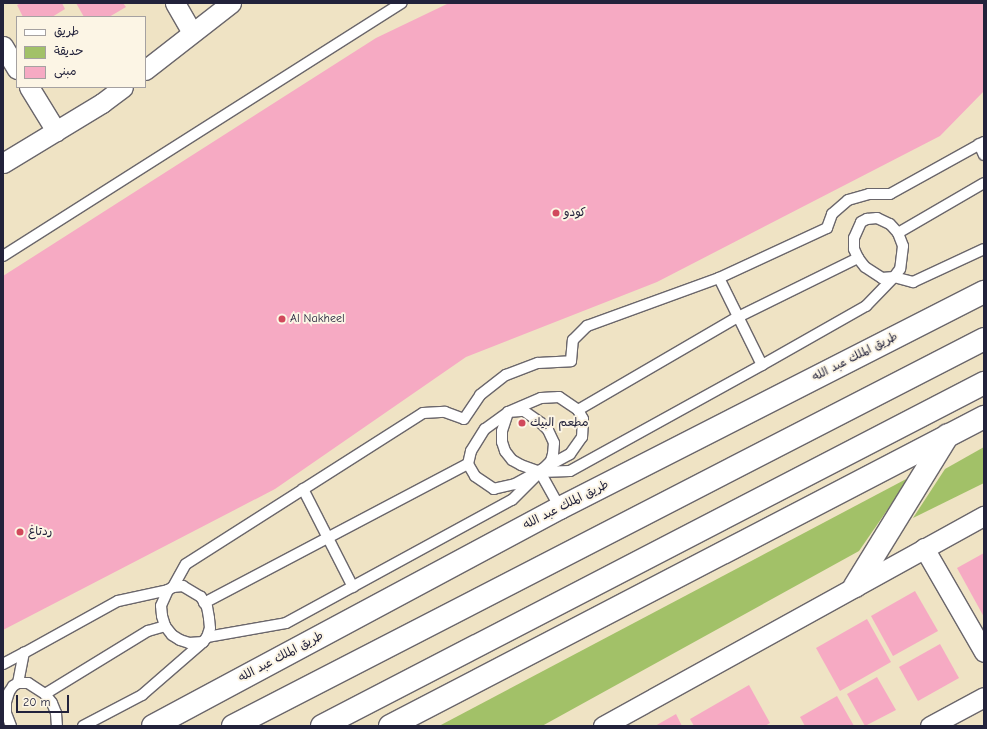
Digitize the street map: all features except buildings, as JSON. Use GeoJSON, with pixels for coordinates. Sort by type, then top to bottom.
{"type":"FeatureCollection","features":[{"type":"Feature","properties":{"kind":"main road","name":"طريق الملك عبد الله"},"geometry":{"type":"LineString","coordinates":[[153,726],[560,508],[984,292]]}},
{"type":"Feature","properties":{"kind":"main road"},"geometry":{"type":"LineString","coordinates":[[233,726],[984,339]]}},
{"type":"Feature","properties":{"kind":"main road"},"geometry":{"type":"LineString","coordinates":[[322,726],[984,383]]}},
{"type":"Feature","properties":{"kind":"main road"},"geometry":{"type":"LineString","coordinates":[[390,726],[984,417]]}},
{"type":"Feature","properties":{"kind":"main road"},"geometry":{"type":"LineString","coordinates":[[855,586],[949,434]]}},
{"type":"Feature","properties":{"kind":"street"},"geometry":{"type":"LineString","coordinates":[[175,3],[192,33]]}},
{"type":"Feature","properties":{"kind":"street"},"geometry":{"type":"LineString","coordinates":[[146,69],[231,3]]}},
{"type":"Feature","properties":{"kind":"street"},"geometry":{"type":"LineString","coordinates":[[3,46],[16,66]]}},
{"type":"Feature","properties":{"kind":"street"},"geometry":{"type":"LineString","coordinates":[[29,88],[56,131]]}},
{"type":"Feature","properties":{"kind":"street"},"geometry":{"type":"LineString","coordinates":[[3,163],[102,103],[122,88]]}},
{"type":"Feature","properties":{"kind":"street"},"geometry":{"type":"LineString","coordinates":[[603,726],[984,516]]}},
{"type":"Feature","properties":{"kind":"street"},"geometry":{"type":"LineString","coordinates":[[924,548],[984,652]]}},
{"type":"Feature","properties":{"kind":"street"},"geometry":{"type":"LineString","coordinates":[[930,726],[984,697]]}},
{"type":"Feature","properties":{"kind":"lane"},"geometry":{"type":"LineString","coordinates":[[3,256],[402,3]]}},
{"type":"Feature","properties":{"kind":"lane"},"geometry":{"type":"LineString","coordinates":[[508,412],[524,411],[537,419],[548,430],[554,443],[551,461],[512,500],[286,623],[189,643],[172,635],[165,626],[161,606],[186,564],[423,413],[445,412],[464,419],[480,395],[506,375],[538,363],[570,361],[573,340],[587,326],[719,278],[827,228],[832,214],[848,200],[869,194],[890,194],[981,143],[984,155]]}},
{"type":"Feature","properties":{"kind":"lane"},"geometry":{"type":"LineString","coordinates":[[898,232],[984,183]]}},
{"type":"Feature","properties":{"kind":"lane"},"geometry":{"type":"LineString","coordinates":[[508,412],[502,431],[502,442],[505,451],[512,460],[540,472],[570,470],[762,365],[866,306],[894,277],[900,269],[903,246],[898,232],[884,220],[867,219],[861,222],[854,238],[854,249],[858,258],[865,266],[882,278],[894,277],[913,282],[984,249]]}},
{"type":"Feature","properties":{"kind":"lane"},"geometry":{"type":"LineString","coordinates":[[578,410],[738,317],[858,258]]}},
{"type":"Feature","properties":{"kind":"lane"},"geometry":{"type":"LineString","coordinates":[[955,263],[984,258]]}},
{"type":"Feature","properties":{"kind":"lane"},"geometry":{"type":"LineString","coordinates":[[719,278],[762,365]]}},
{"type":"Feature","properties":{"kind":"lane"},"geometry":{"type":"LineString","coordinates":[[559,397],[578,410],[583,419],[582,437],[570,454],[540,472],[515,484],[494,489],[475,476],[468,464],[471,451],[485,429],[508,412],[541,398],[559,397]]}},
{"type":"Feature","properties":{"kind":"lane"},"geometry":{"type":"LineString","coordinates":[[204,603],[468,464]]}},
{"type":"Feature","properties":{"kind":"lane"},"geometry":{"type":"LineString","coordinates":[[540,472],[560,508]]}},
{"type":"Feature","properties":{"kind":"lane"},"geometry":{"type":"LineString","coordinates":[[303,489],[352,587]]}},
{"type":"Feature","properties":{"kind":"lane"},"geometry":{"type":"LineString","coordinates":[[3,664],[118,601],[183,586],[201,598],[209,618],[210,628],[205,639],[142,696],[83,726]]}},
{"type":"Feature","properties":{"kind":"lane"},"geometry":{"type":"LineString","coordinates":[[45,694],[148,631],[165,626]]}},
{"type":"Feature","properties":{"kind":"lane"},"geometry":{"type":"LineString","coordinates":[[11,726],[4,714],[6,702],[11,684],[24,653]]}},
{"type":"Feature","properties":{"kind":"lane"},"geometry":{"type":"LineString","coordinates":[[11,684],[28,683],[45,694],[56,714],[57,726]]}},
{"type":"Feature","properties":{"kind":"green space"},"geometry":{"type":"Polygon","coordinates":[[[984,447],[984,483],[913,518],[945,469],[984,447]]]}},
{"type":"Feature","properties":{"kind":"green space"},"geometry":{"type":"Polygon","coordinates":[[[910,477],[859,551],[542,726],[439,726],[910,477]]]}},
{"type":"Feature","properties":{"kind":"place","name":"كودو"},"geometry":{"type":"Point","coordinates":[556,213]}},
{"type":"Feature","properties":{"kind":"place","name":"Al Nakheel"},"geometry":{"type":"Point","coordinates":[282,319]}},
{"type":"Feature","properties":{"kind":"place","name":"مطعم البيك"},"geometry":{"type":"Point","coordinates":[522,423]}},
{"type":"Feature","properties":{"kind":"place","name":"ردتاغ"},"geometry":{"type":"Point","coordinates":[20,532]}}]}
